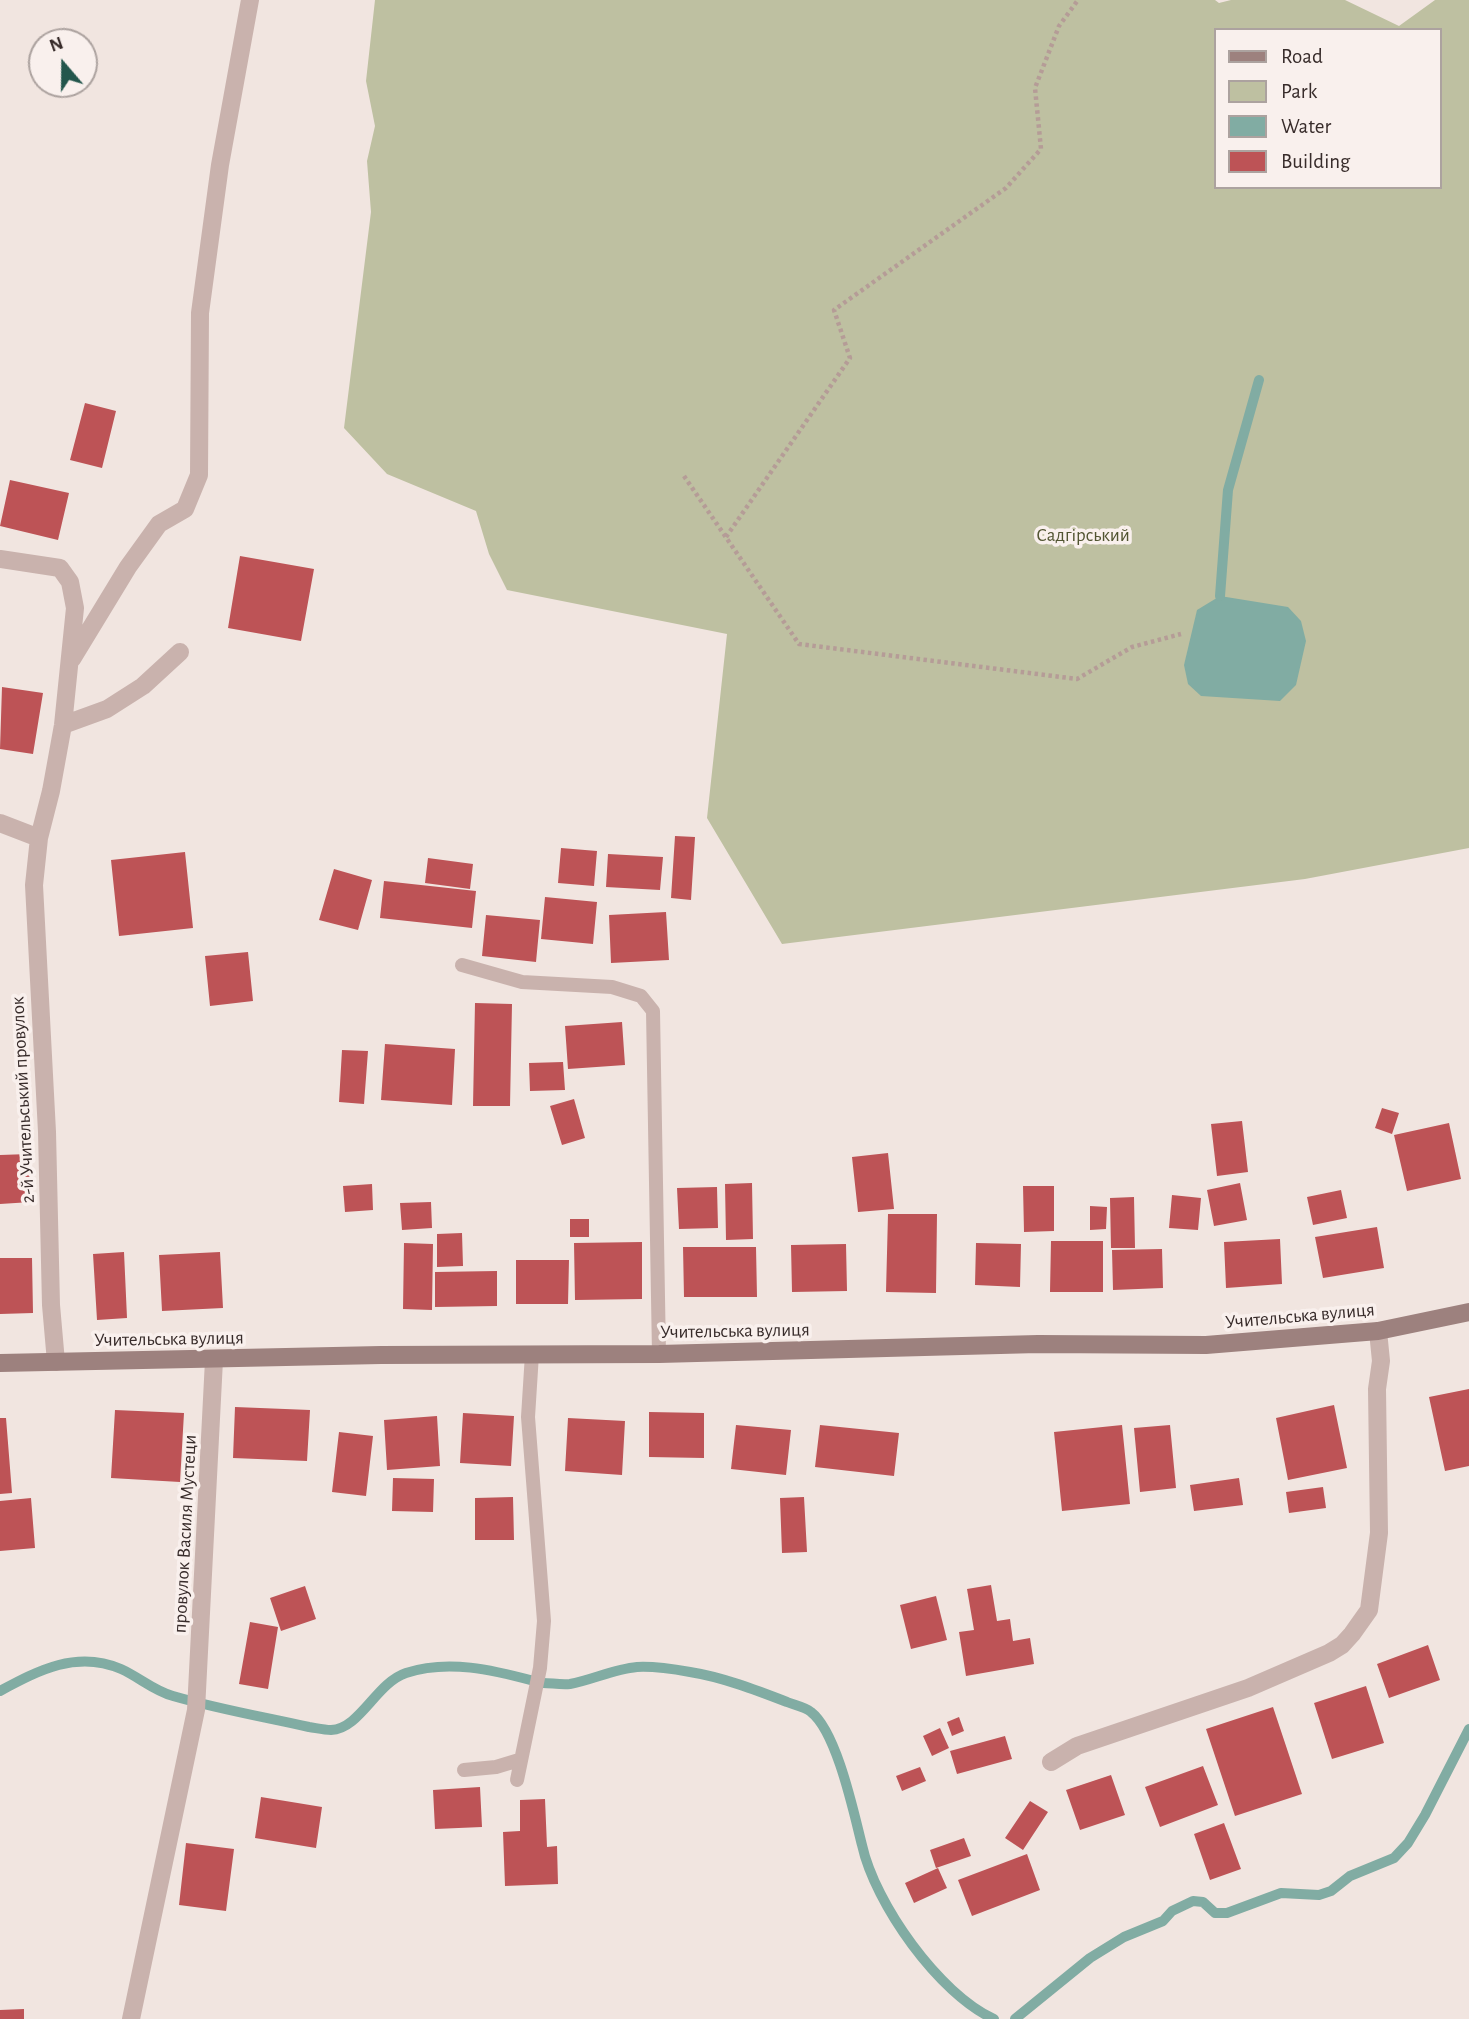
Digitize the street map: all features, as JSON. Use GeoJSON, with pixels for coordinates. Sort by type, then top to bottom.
{"type":"FeatureCollection","features":[{"type":"Feature","properties":{"kind":"main road","name":"Учительська вулиця"},"geometry":{"type":"LineString","coordinates":[[0,1363],[381,1355],[659,1354],[1038,1344],[1206,1345],[1378,1331],[1469,1312]]}},
{"type":"Feature","properties":{"kind":"street"},"geometry":{"type":"LineString","coordinates":[[70,662],[128,567],[159,524],[185,509],[199,475],[200,313],[220,164],[250,0]]}},
{"type":"Feature","properties":{"kind":"street","name":"2-й Учительський провулок"},"geometry":{"type":"LineString","coordinates":[[0,559],[60,568],[70,582],[75,608],[63,725],[39,838],[34,886],[47,1132],[51,1305],[56,1362]]}},
{"type":"Feature","properties":{"kind":"street"},"geometry":{"type":"LineString","coordinates":[[63,725],[116,703],[143,686],[180,652]]}},
{"type":"Feature","properties":{"kind":"street"},"geometry":{"type":"LineString","coordinates":[[0,823],[39,838]]}},
{"type":"Feature","properties":{"kind":"street"},"geometry":{"type":"LineString","coordinates":[[1051,1762],[1077,1746],[1248,1688],[1329,1653],[1342,1645],[1352,1634],[1368,1610],[1379,1533],[1377,1389],[1381,1361],[1378,1331]]}},
{"type":"Feature","properties":{"kind":"street","name":"провулок Василя Мустеци"},"geometry":{"type":"LineString","coordinates":[[131,2019],[196,1710],[214,1360]]}},
{"type":"Feature","properties":{"kind":"lane"},"geometry":{"type":"LineString","coordinates":[[462,965],[522,982],[612,988],[641,996],[653,1011],[659,1354]]}},
{"type":"Feature","properties":{"kind":"lane"},"geometry":{"type":"LineString","coordinates":[[517,1780],[540,1668],[544,1621],[528,1417],[532,1354]]}},
{"type":"Feature","properties":{"kind":"lane"},"geometry":{"type":"LineString","coordinates":[[464,1770],[496,1767],[519,1760]]}},
{"type":"Feature","properties":{"kind":"path"},"geometry":{"type":"LineString","coordinates":[[726,537],[850,358],[834,310],[1006,188],[1041,149],[1035,88],[1059,26],[1078,0]]}},
{"type":"Feature","properties":{"kind":"path"},"geometry":{"type":"LineString","coordinates":[[684,476],[799,644],[1077,679],[1132,647],[1181,634]]}},
{"type":"Feature","properties":{"kind":"green space","name":"Садгірський"},"geometry":{"type":"Polygon","coordinates":[[[375,0],[1215,0],[1219,3],[1231,0],[1345,0],[1399,26],[1435,0],[1469,0],[1469,848],[1305,879],[782,944],[707,818],[727,634],[507,590],[489,554],[476,511],[387,474],[344,428],[371,212],[367,161],[375,126],[366,81],[375,0]]]}},
{"type":"Feature","properties":{"kind":"water"},"geometry":{"type":"Polygon","coordinates":[[[1220,596],[1288,607],[1301,621],[1306,641],[1296,685],[1280,701],[1201,696],[1188,684],[1184,665],[1197,610],[1220,596]]]}},
{"type":"Feature","properties":{"kind":"building"},"geometry":{"type":"Polygon","coordinates":[[[85,403],[116,411],[102,468],[70,460],[85,403]]]}},
{"type":"Feature","properties":{"kind":"building"},"geometry":{"type":"Polygon","coordinates":[[[10,480],[69,493],[58,540],[0,526],[10,480]]]}},
{"type":"Feature","properties":{"kind":"building"},"geometry":{"type":"Polygon","coordinates":[[[240,556],[314,569],[301,641],[228,628],[240,556]]]}},
{"type":"Feature","properties":{"kind":"building"},"geometry":{"type":"Polygon","coordinates":[[[2,687],[43,693],[33,754],[0,749],[2,687]]]}},
{"type":"Feature","properties":{"kind":"building"},"geometry":{"type":"Polygon","coordinates":[[[675,836],[695,837],[691,900],[671,898],[675,836]]]}},
{"type":"Feature","properties":{"kind":"building"},"geometry":{"type":"Polygon","coordinates":[[[561,848],[597,851],[594,886],[558,883],[561,848]]]}},
{"type":"Feature","properties":{"kind":"building"},"geometry":{"type":"Polygon","coordinates":[[[185,852],[193,928],[119,936],[111,860],[185,852]]]}},
{"type":"Feature","properties":{"kind":"building"},"geometry":{"type":"Polygon","coordinates":[[[608,854],[663,857],[660,890],[606,887],[608,854]]]}},
{"type":"Feature","properties":{"kind":"building"},"geometry":{"type":"Polygon","coordinates":[[[428,858],[473,864],[470,889],[425,883],[428,858]]]}},
{"type":"Feature","properties":{"kind":"building"},"geometry":{"type":"Polygon","coordinates":[[[334,869],[372,880],[358,930],[319,920],[334,869]]]}},
{"type":"Feature","properties":{"kind":"building"},"geometry":{"type":"Polygon","coordinates":[[[384,881],[476,891],[472,928],[380,918],[384,881]]]}},
{"type":"Feature","properties":{"kind":"building"},"geometry":{"type":"Polygon","coordinates":[[[545,897],[597,902],[593,944],[541,939],[545,897]]]}},
{"type":"Feature","properties":{"kind":"building"},"geometry":{"type":"Polygon","coordinates":[[[666,912],[669,960],[611,963],[609,915],[666,912]]]}},
{"type":"Feature","properties":{"kind":"building"},"geometry":{"type":"Polygon","coordinates":[[[486,915],[540,920],[536,962],[482,956],[486,915]]]}},
{"type":"Feature","properties":{"kind":"building"},"geometry":{"type":"Polygon","coordinates":[[[248,952],[253,1001],[210,1006],[205,956],[248,952]]]}},
{"type":"Feature","properties":{"kind":"building"},"geometry":{"type":"Polygon","coordinates":[[[475,1003],[512,1004],[510,1106],[473,1106],[475,1003]]]}},
{"type":"Feature","properties":{"kind":"building"},"geometry":{"type":"Polygon","coordinates":[[[622,1022],[625,1065],[568,1069],[565,1026],[622,1022]]]}},
{"type":"Feature","properties":{"kind":"building"},"geometry":{"type":"Polygon","coordinates":[[[385,1044],[455,1049],[452,1105],[381,1100],[385,1044]]]}},
{"type":"Feature","properties":{"kind":"building"},"geometry":{"type":"Polygon","coordinates":[[[342,1050],[368,1051],[364,1104],[339,1102],[342,1050]]]}},
{"type":"Feature","properties":{"kind":"building"},"geometry":{"type":"Polygon","coordinates":[[[563,1062],[565,1090],[530,1091],[529,1063],[563,1062]]]}},
{"type":"Feature","properties":{"kind":"building"},"geometry":{"type":"Polygon","coordinates":[[[574,1099],[585,1138],[562,1145],[550,1106],[574,1099]]]}},
{"type":"Feature","properties":{"kind":"building"},"geometry":{"type":"Polygon","coordinates":[[[1382,1108],[1399,1113],[1392,1134],[1375,1128],[1382,1108]]]}},
{"type":"Feature","properties":{"kind":"building"},"geometry":{"type":"Polygon","coordinates":[[[1242,1121],[1248,1172],[1217,1176],[1211,1124],[1242,1121]]]}},
{"type":"Feature","properties":{"kind":"building"},"geometry":{"type":"Polygon","coordinates":[[[1449,1123],[1461,1179],[1407,1191],[1394,1135],[1449,1123]]]}},
{"type":"Feature","properties":{"kind":"building"},"geometry":{"type":"Polygon","coordinates":[[[888,1153],[894,1209],[858,1212],[852,1157],[888,1153]]]}},
{"type":"Feature","properties":{"kind":"building"},"geometry":{"type":"Polygon","coordinates":[[[29,1154],[31,1202],[0,1204],[0,1155],[29,1154]]]}},
{"type":"Feature","properties":{"kind":"building"},"geometry":{"type":"Polygon","coordinates":[[[752,1183],[753,1239],[726,1240],[725,1184],[752,1183]]]}},
{"type":"Feature","properties":{"kind":"building"},"geometry":{"type":"Polygon","coordinates":[[[1240,1183],[1247,1220],[1214,1226],[1207,1190],[1240,1183]]]}},
{"type":"Feature","properties":{"kind":"building"},"geometry":{"type":"Polygon","coordinates":[[[372,1184],[373,1210],[345,1212],[343,1186],[372,1184]]]}},
{"type":"Feature","properties":{"kind":"building"},"geometry":{"type":"Polygon","coordinates":[[[1023,1186],[1054,1186],[1054,1231],[1024,1232],[1023,1186]]]}},
{"type":"Feature","properties":{"kind":"building"},"geometry":{"type":"Polygon","coordinates":[[[717,1187],[718,1228],[679,1229],[677,1188],[717,1187]]]}},
{"type":"Feature","properties":{"kind":"building"},"geometry":{"type":"Polygon","coordinates":[[[1341,1190],[1347,1218],[1313,1225],[1307,1197],[1341,1190]]]}},
{"type":"Feature","properties":{"kind":"building"},"geometry":{"type":"Polygon","coordinates":[[[1172,1195],[1201,1198],[1198,1230],[1169,1228],[1172,1195]]]}},
{"type":"Feature","properties":{"kind":"building"},"geometry":{"type":"Polygon","coordinates":[[[1134,1197],[1135,1248],[1111,1248],[1110,1198],[1134,1197]]]}},
{"type":"Feature","properties":{"kind":"building"},"geometry":{"type":"Polygon","coordinates":[[[431,1202],[432,1228],[402,1230],[400,1203],[431,1202]]]}},
{"type":"Feature","properties":{"kind":"building"},"geometry":{"type":"Polygon","coordinates":[[[1090,1206],[1107,1207],[1106,1229],[1090,1230],[1090,1206]]]}},
{"type":"Feature","properties":{"kind":"building"},"geometry":{"type":"Polygon","coordinates":[[[888,1214],[937,1214],[936,1293],[886,1292],[888,1214]]]}},
{"type":"Feature","properties":{"kind":"building"},"geometry":{"type":"Polygon","coordinates":[[[570,1219],[589,1219],[589,1237],[570,1237],[570,1219]]]}},
{"type":"Feature","properties":{"kind":"building"},"geometry":{"type":"Polygon","coordinates":[[[1377,1227],[1384,1268],[1323,1278],[1315,1237],[1377,1227]]]}},
{"type":"Feature","properties":{"kind":"building"},"geometry":{"type":"Polygon","coordinates":[[[462,1233],[463,1266],[437,1267],[437,1234],[462,1233]]]}},
{"type":"Feature","properties":{"kind":"building"},"geometry":{"type":"Polygon","coordinates":[[[1280,1239],[1282,1284],[1226,1288],[1224,1242],[1280,1239]]]}},
{"type":"Feature","properties":{"kind":"building"},"geometry":{"type":"Polygon","coordinates":[[[1051,1241],[1103,1241],[1103,1292],[1050,1292],[1051,1241]]]}},
{"type":"Feature","properties":{"kind":"building"},"geometry":{"type":"Polygon","coordinates":[[[642,1242],[642,1299],[575,1300],[574,1243],[642,1242]]]}},
{"type":"Feature","properties":{"kind":"building"},"geometry":{"type":"Polygon","coordinates":[[[404,1243],[433,1244],[432,1310],[403,1309],[404,1243]]]}},
{"type":"Feature","properties":{"kind":"building"},"geometry":{"type":"Polygon","coordinates":[[[976,1243],[1021,1244],[1020,1287],[975,1285],[976,1243]]]}},
{"type":"Feature","properties":{"kind":"building"},"geometry":{"type":"Polygon","coordinates":[[[846,1244],[847,1291],[792,1292],[791,1245],[846,1244]]]}},
{"type":"Feature","properties":{"kind":"building"},"geometry":{"type":"Polygon","coordinates":[[[683,1247],[756,1247],[757,1297],[684,1297],[683,1247]]]}},
{"type":"Feature","properties":{"kind":"building"},"geometry":{"type":"Polygon","coordinates":[[[1162,1249],[1163,1288],[1113,1290],[1112,1250],[1162,1249]]]}},
{"type":"Feature","properties":{"kind":"building"},"geometry":{"type":"Polygon","coordinates":[[[124,1252],[127,1318],[97,1320],[93,1254],[124,1252]]]}},
{"type":"Feature","properties":{"kind":"building"},"geometry":{"type":"Polygon","coordinates":[[[220,1252],[223,1308],[162,1311],[159,1255],[220,1252]]]}},
{"type":"Feature","properties":{"kind":"building"},"geometry":{"type":"Polygon","coordinates":[[[0,1258],[32,1258],[33,1313],[0,1314],[0,1258]]]}},
{"type":"Feature","properties":{"kind":"building"},"geometry":{"type":"Polygon","coordinates":[[[516,1260],[569,1260],[568,1304],[516,1304],[516,1260]]]}},
{"type":"Feature","properties":{"kind":"building"},"geometry":{"type":"Polygon","coordinates":[[[497,1271],[497,1306],[435,1307],[435,1272],[497,1271]]]}},
{"type":"Feature","properties":{"kind":"building"},"geometry":{"type":"Polygon","coordinates":[[[1469,1389],[1469,1466],[1445,1471],[1429,1397],[1469,1389]]]}},
{"type":"Feature","properties":{"kind":"building"},"geometry":{"type":"Polygon","coordinates":[[[1334,1405],[1347,1468],[1288,1480],[1276,1418],[1334,1405]]]}},
{"type":"Feature","properties":{"kind":"building"},"geometry":{"type":"Polygon","coordinates":[[[235,1407],[310,1410],[307,1461],[233,1458],[235,1407]]]}},
{"type":"Feature","properties":{"kind":"building"},"geometry":{"type":"Polygon","coordinates":[[[115,1410],[184,1413],[180,1482],[111,1478],[115,1410]]]}},
{"type":"Feature","properties":{"kind":"building"},"geometry":{"type":"Polygon","coordinates":[[[649,1412],[704,1413],[704,1458],[649,1457],[649,1412]]]}},
{"type":"Feature","properties":{"kind":"building"},"geometry":{"type":"Polygon","coordinates":[[[463,1413],[514,1416],[511,1466],[460,1463],[463,1413]]]}},
{"type":"Feature","properties":{"kind":"building"},"geometry":{"type":"Polygon","coordinates":[[[437,1416],[440,1466],[387,1470],[384,1420],[437,1416]]]}},
{"type":"Feature","properties":{"kind":"building"},"geometry":{"type":"Polygon","coordinates":[[[0,1418],[6,1418],[12,1493],[0,1494],[0,1418]]]}},
{"type":"Feature","properties":{"kind":"building"},"geometry":{"type":"Polygon","coordinates":[[[568,1418],[625,1421],[622,1475],[565,1471],[568,1418]]]}},
{"type":"Feature","properties":{"kind":"building"},"geometry":{"type":"Polygon","coordinates":[[[736,1425],[791,1430],[786,1475],[731,1469],[736,1425]]]}},
{"type":"Feature","properties":{"kind":"building"},"geometry":{"type":"Polygon","coordinates":[[[820,1425],[899,1433],[894,1476],[815,1467],[820,1425]]]}},
{"type":"Feature","properties":{"kind":"building"},"geometry":{"type":"Polygon","coordinates":[[[1122,1425],[1130,1504],[1062,1511],[1054,1432],[1122,1425]]]}},
{"type":"Feature","properties":{"kind":"building"},"geometry":{"type":"Polygon","coordinates":[[[1170,1425],[1176,1488],[1140,1492],[1134,1428],[1170,1425]]]}},
{"type":"Feature","properties":{"kind":"building"},"geometry":{"type":"Polygon","coordinates":[[[339,1432],[373,1436],[366,1496],[332,1492],[339,1432]]]}},
{"type":"Feature","properties":{"kind":"building"},"geometry":{"type":"Polygon","coordinates":[[[393,1478],[434,1479],[433,1512],[392,1511],[393,1478]]]}},
{"type":"Feature","properties":{"kind":"building"},"geometry":{"type":"Polygon","coordinates":[[[1239,1478],[1243,1505],[1194,1511],[1190,1485],[1239,1478]]]}},
{"type":"Feature","properties":{"kind":"building"},"geometry":{"type":"Polygon","coordinates":[[[1323,1487],[1326,1508],[1289,1513],[1286,1492],[1323,1487]]]}},
{"type":"Feature","properties":{"kind":"building"},"geometry":{"type":"Polygon","coordinates":[[[513,1497],[514,1540],[475,1540],[475,1498],[513,1497]]]}},
{"type":"Feature","properties":{"kind":"building"},"geometry":{"type":"Polygon","coordinates":[[[804,1497],[807,1552],[782,1553],[780,1498],[804,1497]]]}},
{"type":"Feature","properties":{"kind":"building"},"geometry":{"type":"Polygon","coordinates":[[[31,1498],[35,1548],[0,1551],[0,1501],[31,1498]]]}},
{"type":"Feature","properties":{"kind":"building"},"geometry":{"type":"Polygon","coordinates":[[[991,1585],[997,1621],[1010,1619],[1013,1641],[1030,1638],[1034,1664],[966,1676],[959,1632],[974,1630],[967,1589],[991,1585]]]}},
{"type":"Feature","properties":{"kind":"building"},"geometry":{"type":"Polygon","coordinates":[[[305,1586],[316,1619],[281,1631],[270,1598],[305,1586]]]}},
{"type":"Feature","properties":{"kind":"building"},"geometry":{"type":"Polygon","coordinates":[[[936,1596],[947,1640],[911,1649],[900,1605],[936,1596]]]}},
{"type":"Feature","properties":{"kind":"building"},"geometry":{"type":"Polygon","coordinates":[[[250,1622],[278,1627],[268,1689],[239,1684],[250,1622]]]}},
{"type":"Feature","properties":{"kind":"building"},"geometry":{"type":"Polygon","coordinates":[[[1428,1645],[1440,1680],[1389,1698],[1377,1664],[1428,1645]]]}},
{"type":"Feature","properties":{"kind":"building"},"geometry":{"type":"Polygon","coordinates":[[[1366,1686],[1384,1743],[1332,1759],[1314,1703],[1366,1686]]]}},
{"type":"Feature","properties":{"kind":"building"},"geometry":{"type":"Polygon","coordinates":[[[1273,1707],[1302,1794],[1235,1816],[1206,1729],[1273,1707]]]}},
{"type":"Feature","properties":{"kind":"building"},"geometry":{"type":"Polygon","coordinates":[[[959,1717],[964,1731],[952,1736],[947,1722],[959,1717]]]}},
{"type":"Feature","properties":{"kind":"building"},"geometry":{"type":"Polygon","coordinates":[[[940,1728],[949,1748],[932,1756],[923,1736],[940,1728]]]}},
{"type":"Feature","properties":{"kind":"building"},"geometry":{"type":"Polygon","coordinates":[[[1005,1736],[1012,1759],[957,1774],[950,1751],[1005,1736]]]}},
{"type":"Feature","properties":{"kind":"building"},"geometry":{"type":"Polygon","coordinates":[[[1203,1766],[1218,1805],[1160,1827],[1145,1787],[1203,1766]]]}},
{"type":"Feature","properties":{"kind":"building"},"geometry":{"type":"Polygon","coordinates":[[[920,1767],[926,1781],[902,1791],[896,1776],[920,1767]]]}},
{"type":"Feature","properties":{"kind":"building"},"geometry":{"type":"Polygon","coordinates":[[[1111,1775],[1125,1815],[1080,1830],[1066,1790],[1111,1775]]]}},
{"type":"Feature","properties":{"kind":"building"},"geometry":{"type":"Polygon","coordinates":[[[480,1787],[482,1827],[435,1829],[433,1790],[480,1787]]]}},
{"type":"Feature","properties":{"kind":"building"},"geometry":{"type":"Polygon","coordinates":[[[261,1797],[322,1807],[316,1848],[255,1838],[261,1797]]]}},
{"type":"Feature","properties":{"kind":"building"},"geometry":{"type":"Polygon","coordinates":[[[545,1799],[547,1847],[557,1846],[558,1884],[505,1886],[503,1832],[520,1831],[520,1800],[545,1799]]]}},
{"type":"Feature","properties":{"kind":"building"},"geometry":{"type":"Polygon","coordinates":[[[1030,1801],[1048,1812],[1023,1850],[1005,1838],[1030,1801]]]}},
{"type":"Feature","properties":{"kind":"building"},"geometry":{"type":"Polygon","coordinates":[[[1224,1823],[1241,1869],[1210,1880],[1194,1834],[1224,1823]]]}},
{"type":"Feature","properties":{"kind":"building"},"geometry":{"type":"Polygon","coordinates":[[[964,1838],[971,1856],[936,1868],[930,1850],[964,1838]]]}},
{"type":"Feature","properties":{"kind":"building"},"geometry":{"type":"Polygon","coordinates":[[[186,1843],[234,1849],[226,1911],[179,1905],[186,1843]]]}},
{"type":"Feature","properties":{"kind":"building"},"geometry":{"type":"Polygon","coordinates":[[[1027,1854],[1040,1890],[972,1916],[958,1880],[1027,1854]]]}},
{"type":"Feature","properties":{"kind":"building"},"geometry":{"type":"Polygon","coordinates":[[[938,1868],[947,1888],[914,1903],[905,1883],[938,1868]]]}},
{"type":"Feature","properties":{"kind":"building"},"geometry":{"type":"Polygon","coordinates":[[[24,2009],[24,2019],[0,2019],[0,2010],[24,2009]]]}},
{"type":"Feature","properties":{"kind":"waterway"},"geometry":{"type":"LineString","coordinates":[[1220,596],[1228,490],[1259,380]]}},
{"type":"Feature","properties":{"kind":"waterway"},"geometry":{"type":"LineString","coordinates":[[0,1691],[44,1670],[89,1661],[121,1669],[173,1696],[241,1713],[331,1730],[351,1722],[395,1678],[422,1669],[454,1666],[503,1673],[534,1681]]}},
{"type":"Feature","properties":{"kind":"waterway"},"geometry":{"type":"LineString","coordinates":[[543,1683],[570,1684],[628,1668],[664,1668],[727,1681],[811,1712],[829,1737],[836,1755],[869,1868],[880,1894],[912,1945],[931,1969],[973,2007],[994,2019]]}},
{"type":"Feature","properties":{"kind":"waterway"},"geometry":{"type":"LineString","coordinates":[[1015,2019],[1090,1958],[1124,1937],[1163,1921],[1172,1911],[1193,1901],[1203,1902],[1215,1913],[1227,1913],[1281,1893],[1319,1895],[1331,1891],[1350,1876],[1394,1858],[1408,1843],[1425,1815],[1469,1729]]}}]}
